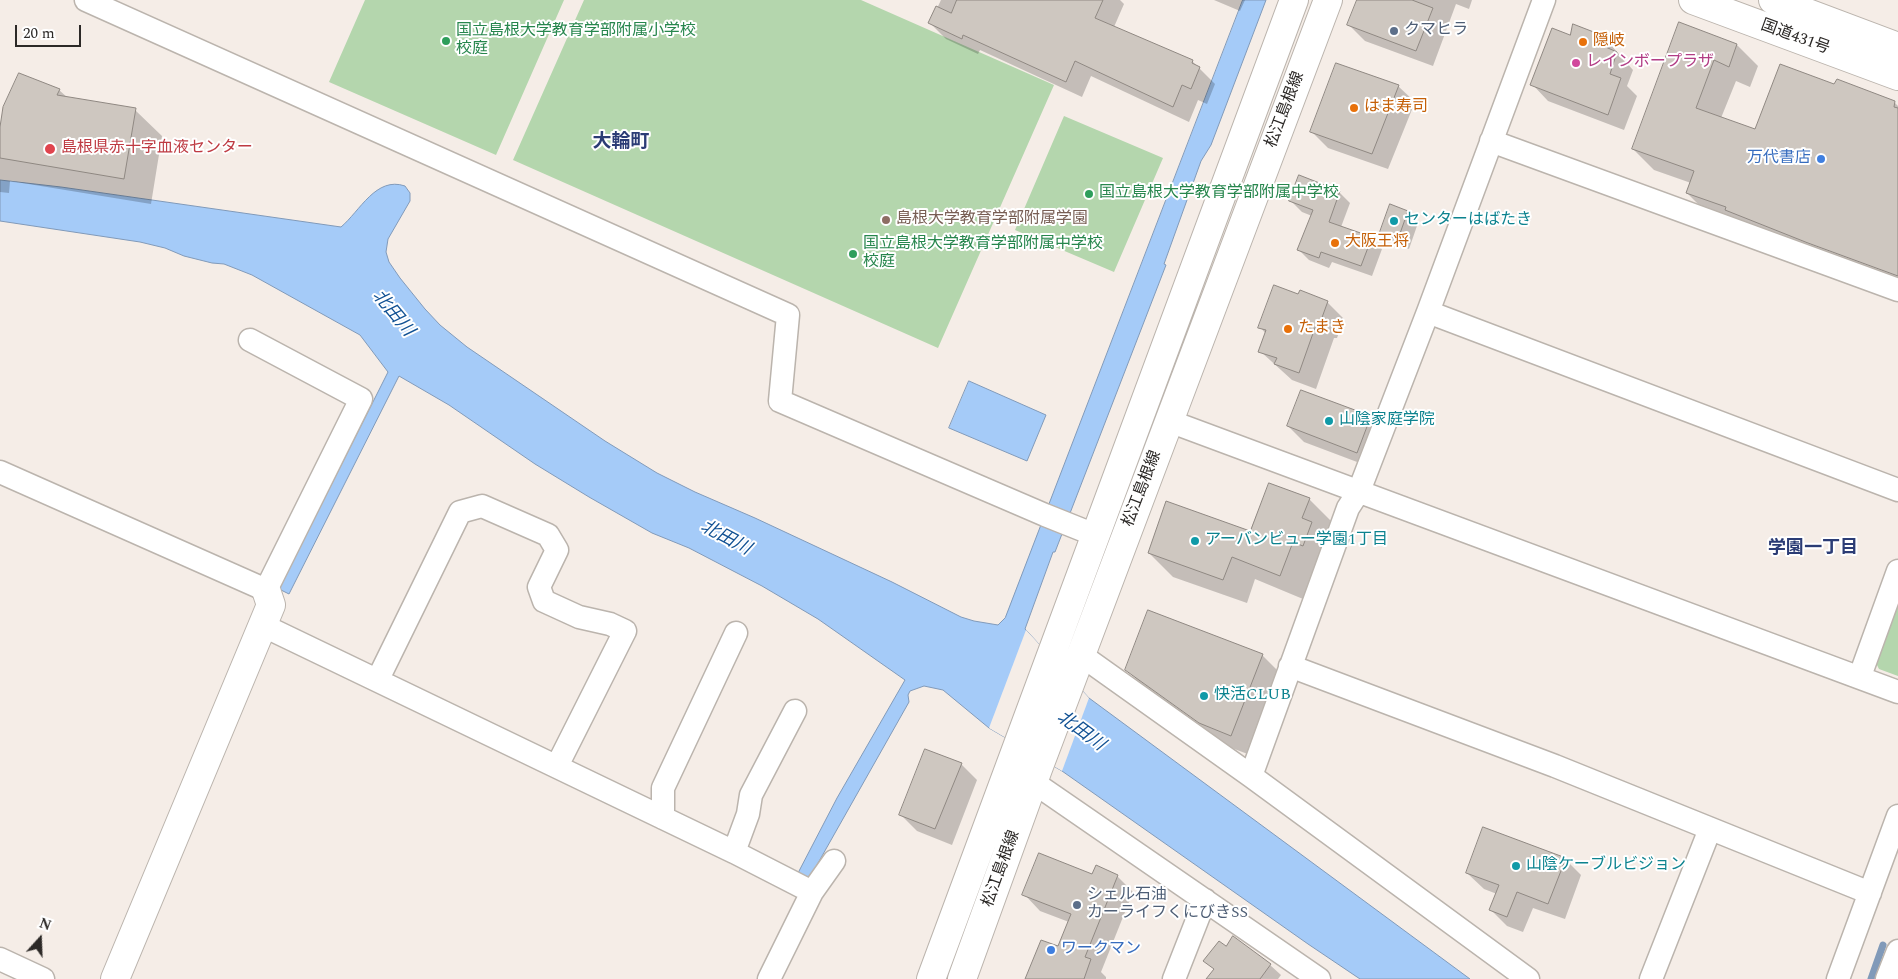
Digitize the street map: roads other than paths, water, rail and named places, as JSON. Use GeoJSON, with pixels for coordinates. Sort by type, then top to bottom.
{"type":"FeatureCollection","features":[{"type":"Feature","properties":{"kind":"main road","name":"松江島根線"},"geometry":{"type":"LineString","coordinates":[[931,979],[1050,653],[1294,0]]}},
{"type":"Feature","properties":{"kind":"main road","name":"松江島根線"},"geometry":{"type":"LineString","coordinates":[[962,979],[1168,421],[1328,0]]}},
{"type":"Feature","properties":{"kind":"main road","name":"国道431号"},"geometry":{"type":"LineString","coordinates":[[1692,0],[1898,76]]}},
{"type":"Feature","properties":{"kind":"main road","name":"国道431号"},"geometry":{"type":"LineString","coordinates":[[1773,0],[1898,47]]}},
{"type":"Feature","properties":{"kind":"main road"},"geometry":{"type":"LineString","coordinates":[[115,979],[271,605],[266,590]]}},
{"type":"Feature","properties":{"kind":"street"},"geometry":{"type":"LineString","coordinates":[[86,0],[788,315],[780,400],[1095,535]]}},
{"type":"Feature","properties":{"kind":"street"},"geometry":{"type":"LineString","coordinates":[[1251,776],[1348,508],[1359,491],[1544,0]]}},
{"type":"Feature","properties":{"kind":"street"},"geometry":{"type":"LineString","coordinates":[[1491,141],[1898,290]]}},
{"type":"Feature","properties":{"kind":"street"},"geometry":{"type":"LineString","coordinates":[[1428,312],[1898,490]]}},
{"type":"Feature","properties":{"kind":"street"},"geometry":{"type":"LineString","coordinates":[[0,472],[266,590],[361,399],[250,340]]}},
{"type":"Feature","properties":{"kind":"street"},"geometry":{"type":"LineString","coordinates":[[1168,421],[1860,676],[1898,692]]}},
{"type":"Feature","properties":{"kind":"street"},"geometry":{"type":"LineString","coordinates":[[378,679],[460,512],[482,506],[548,536],[557,550],[539,587],[544,601],[579,617],[610,624],[625,631],[557,766]]}},
{"type":"Feature","properties":{"kind":"street"},"geometry":{"type":"LineString","coordinates":[[1860,676],[1898,571]]}},
{"type":"Feature","properties":{"kind":"street"},"geometry":{"type":"LineString","coordinates":[[262,625],[378,679],[734,852],[812,892]]}},
{"type":"Feature","properties":{"kind":"street"},"geometry":{"type":"LineString","coordinates":[[663,818],[662,788],[736,633]]}},
{"type":"Feature","properties":{"kind":"street"},"geometry":{"type":"LineString","coordinates":[[1078,662],[1251,776],[1528,979]]}},
{"type":"Feature","properties":{"kind":"street"},"geometry":{"type":"LineString","coordinates":[[1290,666],[1555,766],[1870,893]]}},
{"type":"Feature","properties":{"kind":"street"},"geometry":{"type":"LineString","coordinates":[[734,852],[748,814],[751,795],[795,711]]}},
{"type":"Feature","properties":{"kind":"street"},"geometry":{"type":"LineString","coordinates":[[1036,775],[1205,900],[1319,979]]}},
{"type":"Feature","properties":{"kind":"street"},"geometry":{"type":"LineString","coordinates":[[1838,979],[1898,816]]}},
{"type":"Feature","properties":{"kind":"street"},"geometry":{"type":"LineString","coordinates":[[1651,979],[1710,829]]}},
{"type":"Feature","properties":{"kind":"street"},"geometry":{"type":"LineString","coordinates":[[769,979],[812,892],[834,861]]}},
{"type":"Feature","properties":{"kind":"street"},"geometry":{"type":"LineString","coordinates":[[1174,979],[1205,900]]}},
{"type":"Feature","properties":{"kind":"street"},"geometry":{"type":"LineString","coordinates":[[1887,979],[1898,951]]}},
{"type":"Feature","properties":{"kind":"street"},"geometry":{"type":"LineString","coordinates":[[0,959],[43,979]]}},
{"type":"Feature","properties":{"kind":"water","name":"北田川"},"geometry":{"type":"Polygon","coordinates":[[[1243,0],[1266,0],[1211,145],[1201,161],[1164,264],[1166,265],[1055,552],[1053,552],[1025,629],[1089,698],[1470,979],[1360,979],[1062,771],[989,728],[943,690],[924,686],[910,691],[908,695],[909,702],[809,879],[798,873],[837,798],[905,680],[818,619],[762,586],[689,548],[652,533],[589,497],[535,464],[449,405],[399,376],[289,594],[279,589],[388,372],[360,335],[252,275],[224,264],[184,256],[165,248],[140,242],[0,221],[0,180],[341,227],[377,190],[395,184],[405,186],[410,193],[410,201],[388,239],[386,252],[389,262],[425,309],[440,325],[467,347],[605,441],[657,473],[892,582],[961,617],[998,625],[1005,618],[1243,0]]]}},
{"type":"Feature","properties":{"kind":"water"},"geometry":{"type":"Polygon","coordinates":[[[969,381],[1046,415],[1027,461],[949,428],[969,381]]]}},
{"type":"Feature","properties":{"kind":"waterway"},"geometry":{"type":"LineString","coordinates":[[1871,979],[1883,945]]}},
{"type":"Feature","properties":{"kind":"place","name":"クマヒラ"},"geometry":{"type":"Point","coordinates":[1394,31]}},
{"type":"Feature","properties":{"kind":"place","name":"国立島根大学教育学部附属小学校 校庭"},"geometry":{"type":"Point","coordinates":[446,41]}},
{"type":"Feature","properties":{"kind":"place","name":"隠岐"},"geometry":{"type":"Point","coordinates":[1583,42]}},
{"type":"Feature","properties":{"kind":"place","name":"レインボープラザ"},"geometry":{"type":"Point","coordinates":[1576,63]}},
{"type":"Feature","properties":{"kind":"place","name":"はま寿司"},"geometry":{"type":"Point","coordinates":[1354,108]}},
{"type":"Feature","properties":{"kind":"place","name":"島根県赤十字血液センター"},"geometry":{"type":"Point","coordinates":[50,149]}},
{"type":"Feature","properties":{"kind":"place","name":"万代書店"},"geometry":{"type":"Point","coordinates":[1821,159]}},
{"type":"Feature","properties":{"kind":"place","name":"国立島根大学教育学部附属中学校"},"geometry":{"type":"Point","coordinates":[1089,194]}},
{"type":"Feature","properties":{"kind":"place","name":"島根大学教育学部附属学園"},"geometry":{"type":"Point","coordinates":[886,220]}},
{"type":"Feature","properties":{"kind":"place","name":"センターはばたき"},"geometry":{"type":"Point","coordinates":[1394,221]}},
{"type":"Feature","properties":{"kind":"place","name":"大阪王将"},"geometry":{"type":"Point","coordinates":[1335,243]}},
{"type":"Feature","properties":{"kind":"place","name":"国立島根大学教育学部附属中学校 校庭"},"geometry":{"type":"Point","coordinates":[853,254]}},
{"type":"Feature","properties":{"kind":"place","name":"たまき"},"geometry":{"type":"Point","coordinates":[1288,329]}},
{"type":"Feature","properties":{"kind":"place","name":"山陰家庭学院"},"geometry":{"type":"Point","coordinates":[1329,421]}},
{"type":"Feature","properties":{"kind":"place","name":"アーバンビュー学園1丁目"},"geometry":{"type":"Point","coordinates":[1195,541]}},
{"type":"Feature","properties":{"kind":"place","name":"快活CLUB"},"geometry":{"type":"Point","coordinates":[1204,696]}},
{"type":"Feature","properties":{"kind":"place","name":"山陰ケーブルビジョン"},"geometry":{"type":"Point","coordinates":[1516,866]}},
{"type":"Feature","properties":{"kind":"place","name":"シェル石油 カーライフくにびきSS"},"geometry":{"type":"Point","coordinates":[1077,905]}},
{"type":"Feature","properties":{"kind":"place","name":"ワークマン"},"geometry":{"type":"Point","coordinates":[1051,950]}},
{"type":"Feature","properties":{"kind":"district","name":"大輪町"},"geometry":{"type":"Point","coordinates":[621,143]}},
{"type":"Feature","properties":{"kind":"district","name":"学園一丁目"},"geometry":{"type":"Point","coordinates":[1813,549]}}]}
